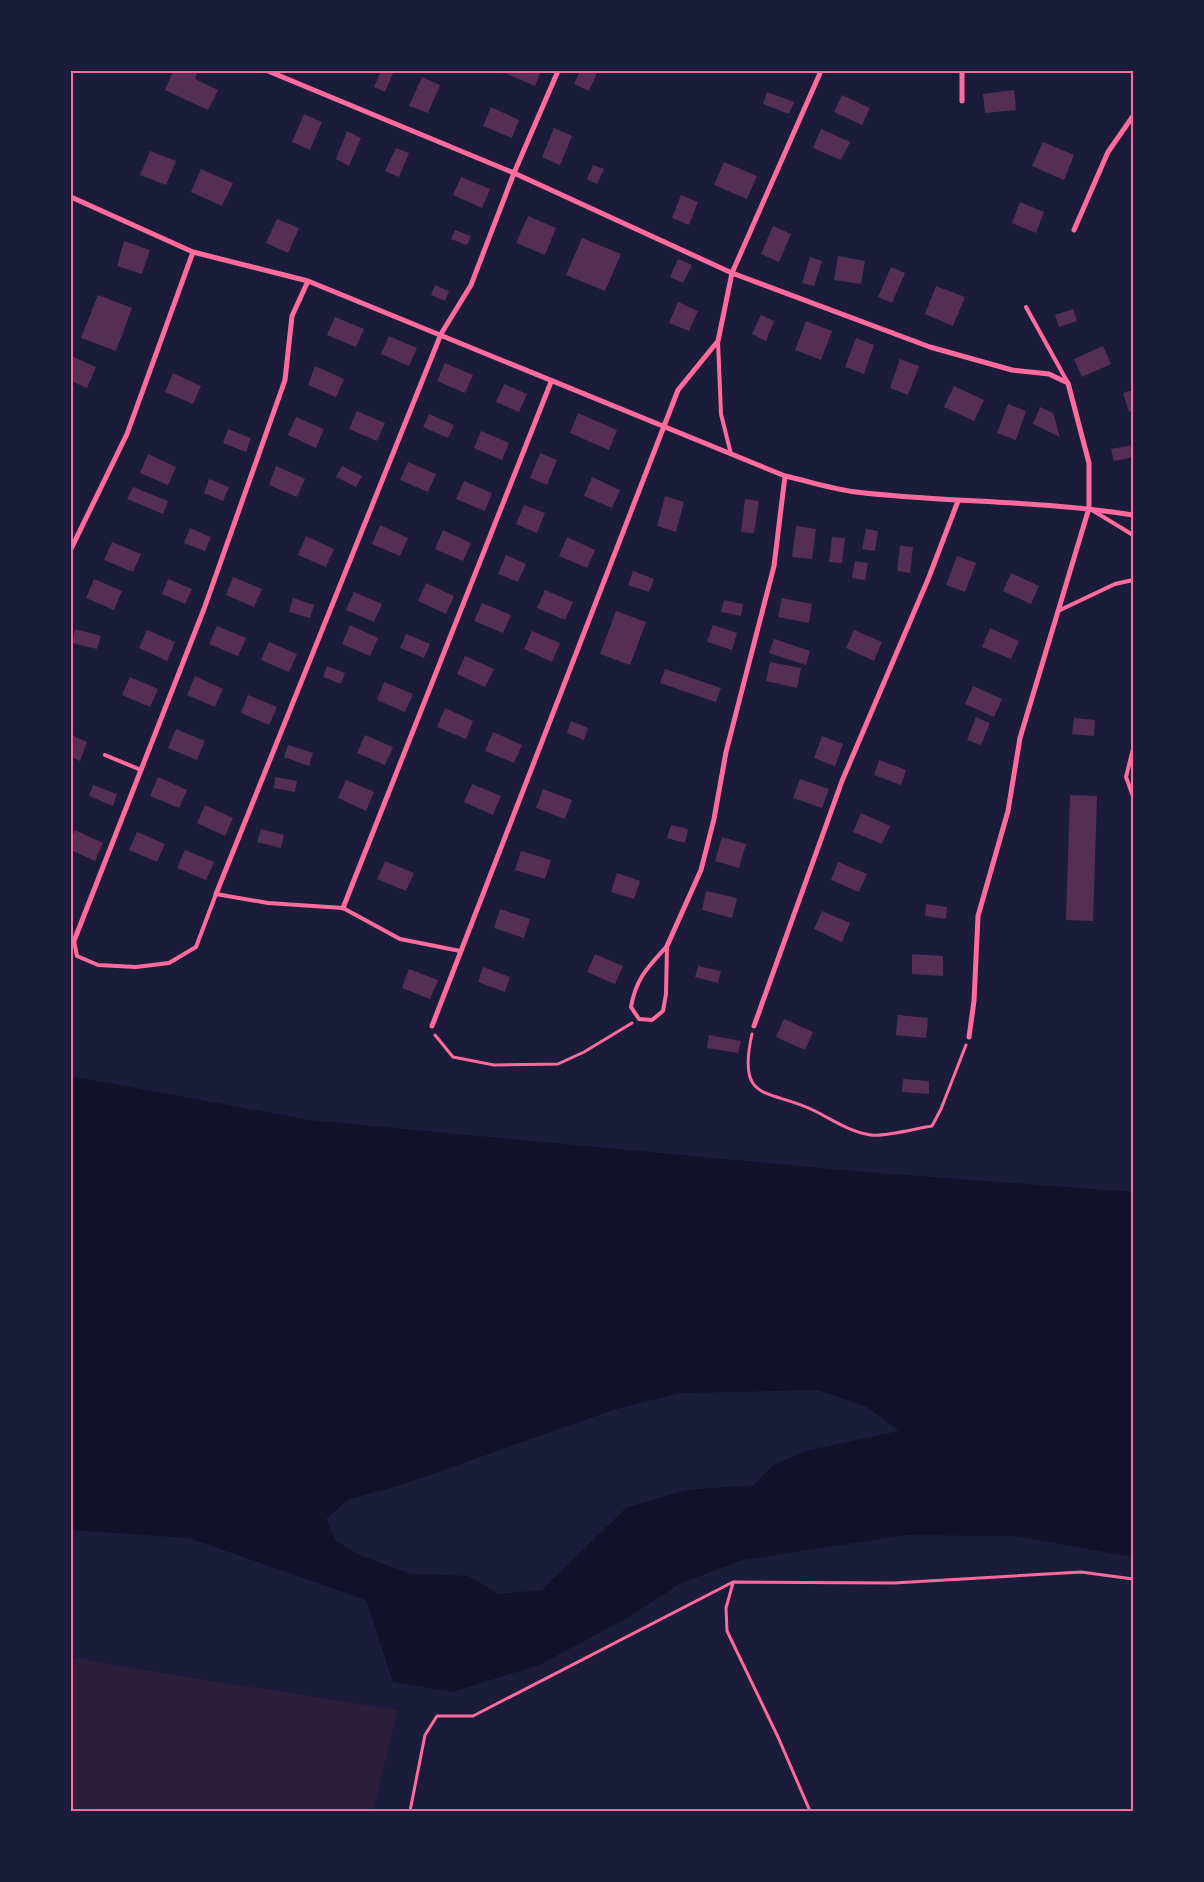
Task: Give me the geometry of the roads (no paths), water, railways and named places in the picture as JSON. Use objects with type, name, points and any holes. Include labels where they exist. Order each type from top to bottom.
[{"type":"street","points":[[268,71],[514,173],[732,273],[930,347],[1012,370],[1049,374],[1068,384],[1089,463],[1088,508],[1020,738],[1008,811],[978,916],[974,1001],[969,1037]]},
{"type":"street","points":[[216,894],[441,334],[471,285],[514,173],[558,71]]},
{"type":"street","points":[[432,1026],[678,390],[718,341],[732,273],[821,71]]},
{"type":"street","points":[[962,71],[962,101]]},
{"type":"street","points":[[1074,230],[1108,152],[1133,116]]},
{"type":"street","points":[[71,197],[193,252],[308,281],[441,334],[551,382],[785,476],[854,492],[958,501],[1088,508],[1133,515]]},
{"type":"street","points":[[71,549],[127,434],[193,252]]},
{"type":"street","points":[[73,940],[204,609],[285,380],[292,316],[308,281]]},
{"type":"street","points":[[343,908],[551,382]]},
{"type":"street","points":[[666,946],[701,870],[714,819],[726,752],[774,566],[785,476]]},
{"type":"street","points":[[754,1026],[842,781],[929,577],[958,501]]},
{"type":"lane","points":[[1026,308],[1068,384]]},
{"type":"lane","points":[[718,341],[722,414],[731,454]]},
{"type":"lane","points":[[1088,508],[1133,534]]},
{"type":"lane","points":[[1058,611],[1115,584],[1133,580]]},
{"type":"lane","points":[[1133,749],[1126,777],[1133,796]]},
{"type":"lane","points":[[105,755],[141,770]]},
{"type":"lane","points":[[73,940],[77,956],[98,965],[136,967],[169,963],[196,947],[216,894],[268,902],[343,908],[400,939],[460,951]]},
{"type":"lane","points":[[666,946],[666,994],[663,1011],[652,1020],[639,1019],[631,1007],[634,990],[645,970],[666,946]]}]
